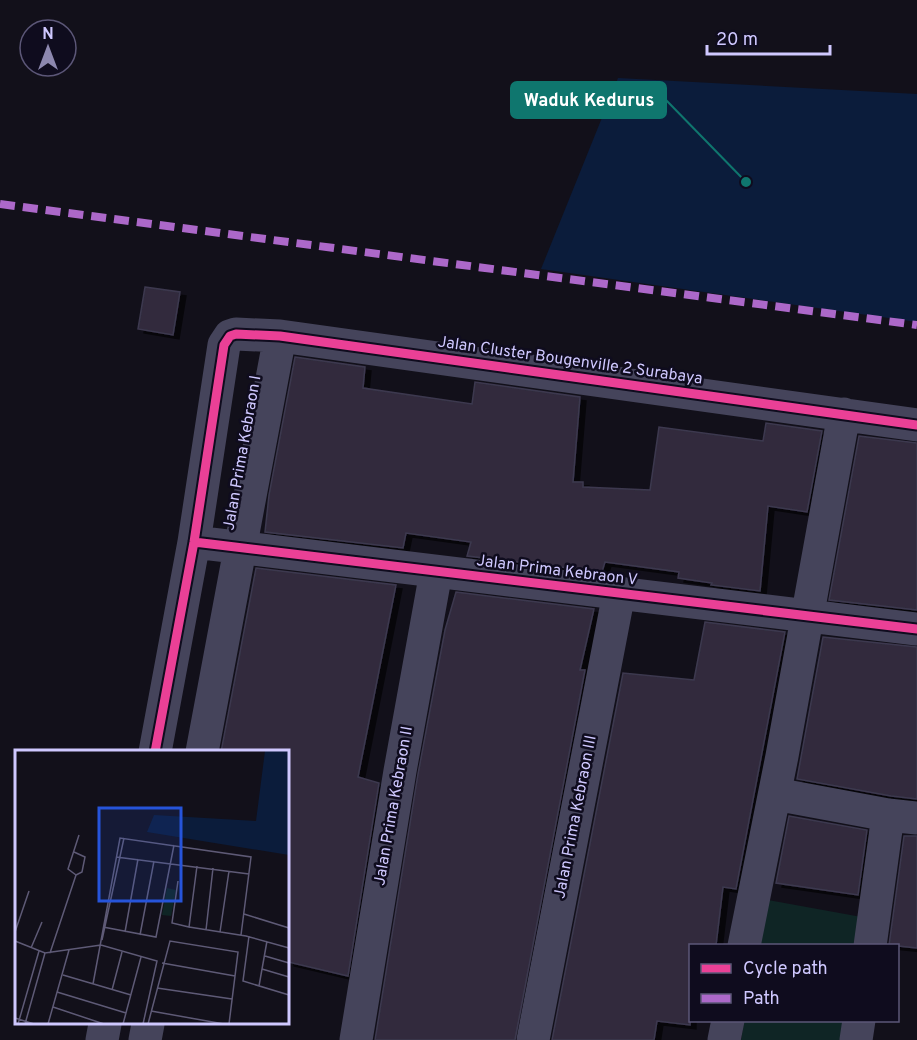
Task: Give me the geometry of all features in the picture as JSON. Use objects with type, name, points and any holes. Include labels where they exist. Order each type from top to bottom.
[{"type":"street","name":"Jalan Cluster Bougenville 2 Surabaya","points":[[224,345],[230,336],[236,334],[280,336],[917,425]]},
{"type":"street","name":"Jalan Prima Kebraon I","points":[[202,750],[280,336]]},
{"type":"street","name":"Jalan Prima Kebraon I","points":[[155,750],[194,542],[224,345]]},
{"type":"street","points":[[744,944],[775,794],[844,414]]},
{"type":"street","name":"Jalan Prima Kebraon V","points":[[194,542],[807,618],[917,629]]},
{"type":"street","name":"Jalan Prima Kebraon II","points":[[356,1040],[400,771],[436,572]]},
{"type":"street","name":"Jalan Prima Kebraon III","points":[[533,1040],[619,593]]},
{"type":"street","points":[[775,794],[903,816],[870,944]]},
{"type":"street","points":[[724,1040],[728,1022]]},
{"type":"street","points":[[856,1040],[859,1022]]},
{"type":"street","points":[[102,1040],[105,1025]]},
{"type":"street","points":[[145,1040],[148,1025]]},
{"type":"green space","points":[[768,900],[867,918],[861,944],[759,944]]},
{"type":"green space","points":[[744,1022],[847,1022],[843,1040],[741,1040]]},
{"type":"water","points":[[618,78],[917,94],[917,322],[541,269]]},
{"type":"building","points":[[145,287],[180,292],[173,335],[138,329]]},
{"type":"building","points":[[295,357],[365,367],[363,388],[472,404],[475,382],[580,397],[573,482],[583,482],[583,487],[650,490],[659,427],[763,441],[766,423],[822,431],[807,512],[768,506],[760,591],[678,578],[679,572],[605,562],[602,572],[467,556],[471,542],[406,533],[403,548],[265,532],[269,495]]},
{"type":"building","points":[[859,436],[917,443],[917,610],[829,600]]},
{"type":"building","points":[[256,568],[396,585],[358,777],[379,783],[348,976],[290,962],[290,750],[221,750]]},
{"type":"building","points":[[456,592],[594,609],[580,670],[585,670],[515,1040],[375,1040],[418,774],[445,630]]},
{"type":"building","points":[[705,622],[785,632],[736,889],[723,887],[716,944],[689,944],[690,1025],[657,1021],[654,1040],[552,1040],[623,673],[694,680]]},
{"type":"building","points":[[823,637],[917,647],[917,799],[797,779]]},
{"type":"building","points":[[789,816],[867,830],[858,895],[776,883]]},
{"type":"building","points":[[904,836],[917,836],[917,948],[889,944]]},
{"type":"marked path","points":[[0,204],[917,325]]},
{"type":"cycle path","points":[[155,750],[194,542],[224,345],[230,336],[236,334],[280,336],[917,425]]},
{"type":"cycle path","points":[[194,542],[917,629]]},
{"type":"place","name":"Waduk Kedurus","points":[[746,182]]}]
